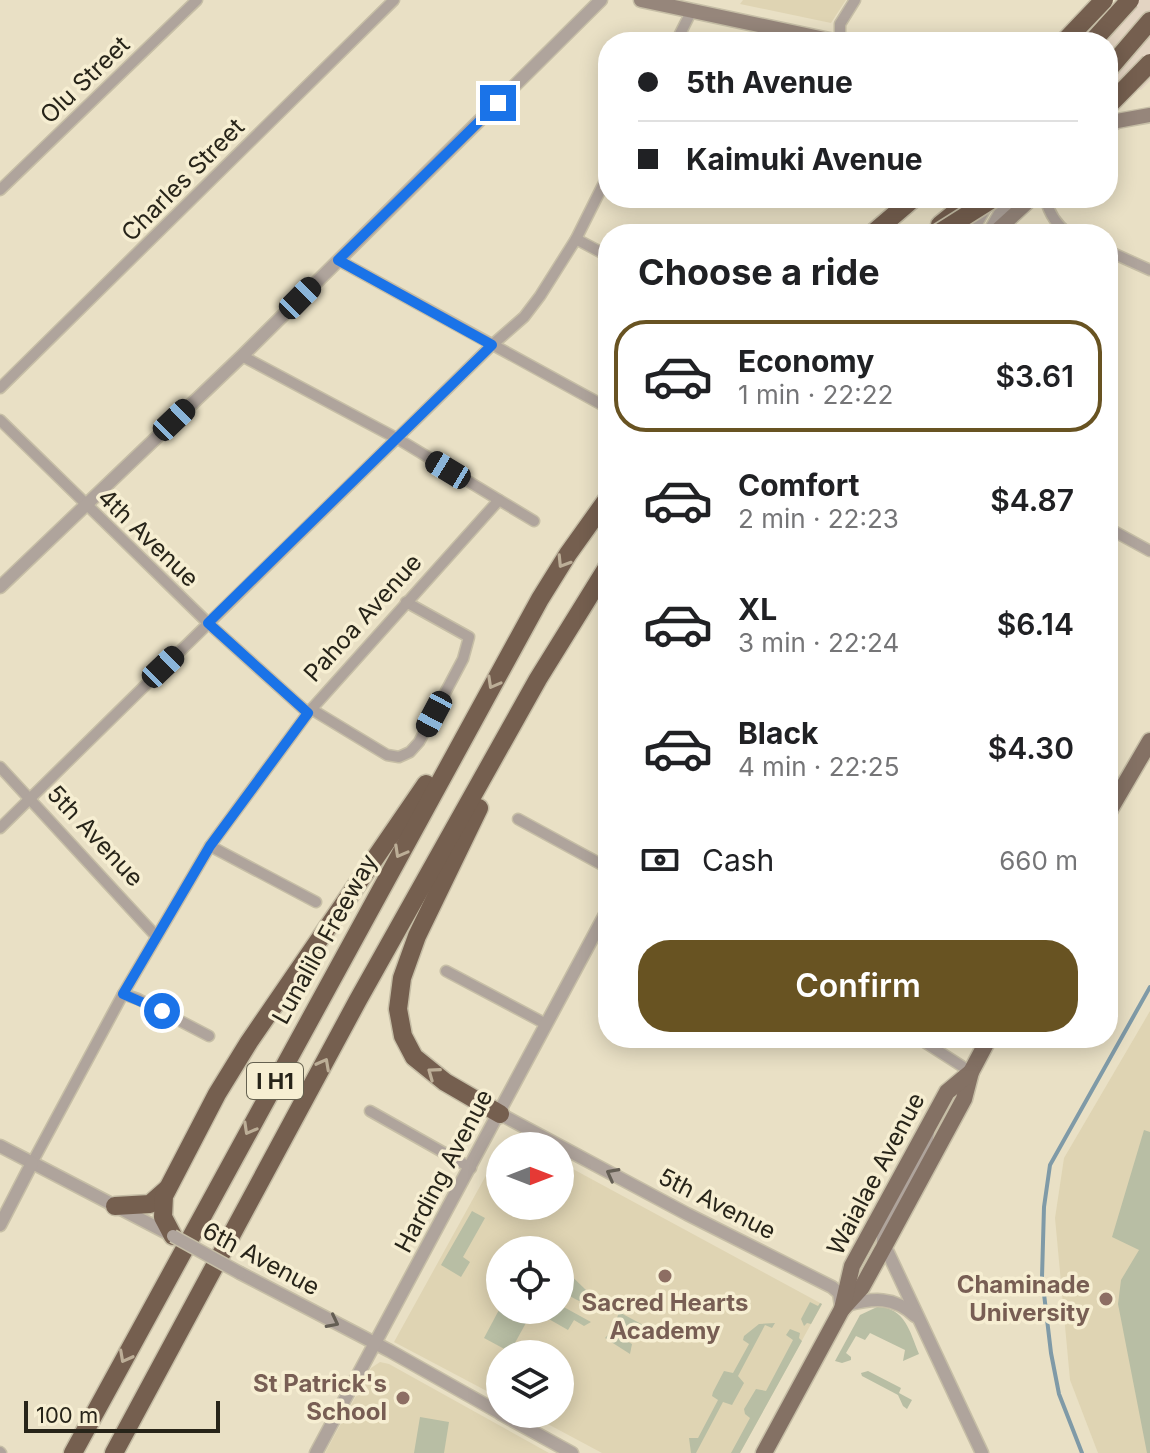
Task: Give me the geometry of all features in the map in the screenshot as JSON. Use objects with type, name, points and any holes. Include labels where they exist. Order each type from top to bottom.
[{"type":"highway","points":[[1073,32],[1102,0]]},
{"type":"highway","points":[[1103,32],[1130,0]]},
{"type":"highway","points":[[1118,58],[1150,21]]},
{"type":"highway","points":[[1118,95],[1150,63]]},
{"type":"highway","points":[[884,224],[902,208]]},
{"type":"highway","points":[[941,224],[961,208]]},
{"type":"highway","points":[[952,224],[977,208]]},
{"type":"highway","name":"Lunalilo Freeway","points":[[73,1453],[478,710],[540,599],[598,512]]},
{"type":"highway","name":"I H1","points":[[114,1453],[358,1000],[538,679],[598,582]]},
{"type":"highway","points":[[500,1114],[445,1082],[414,1057],[403,1036],[398,1000],[402,978],[417,936],[538,679]]},
{"type":"highway","points":[[173,1236],[162,1212],[167,1189],[217,1094],[387,837],[478,710]]},
{"type":"highway","points":[[115,1206],[150,1204],[167,1189]]},
{"type":"main road","points":[[641,0],[794,32]]},
{"type":"main road","points":[[1084,32],[1102,0]]},
{"type":"main road","points":[[1101,32],[1120,0]]},
{"type":"main road","points":[[1118,107],[1150,114]]},
{"type":"main road","points":[[1118,121],[1150,114]]},
{"type":"main road","points":[[978,220],[979,208]]},
{"type":"main road","points":[[1002,224],[1021,208]]},
{"type":"main road","points":[[1118,796],[1150,741]]},
{"type":"main road","name":"Waialae Avenue","points":[[764,1453],[844,1307],[862,1287],[884,1247],[964,1099],[971,1072],[984,1048]]},
{"type":"main road","name":"Waialae Avenue","points":[[844,1307],[852,1266],[950,1088],[971,1072]]},
{"type":"street","name":"Olu Street","points":[[0,190],[197,0]]},
{"type":"street","name":"Charles Street","points":[[0,388],[394,0]]},
{"type":"street","points":[[0,587],[242,356],[601,0]]},
{"type":"street","points":[[840,32],[840,24],[855,0]]},
{"type":"street","points":[[681,32],[692,10]]},
{"type":"street","points":[[0,828],[524,317],[576,239],[598,195]]},
{"type":"street","points":[[976,224],[986,208]]},
{"type":"street","points":[[576,239],[598,251]]},
{"type":"street","points":[[1118,256],[1150,270]]},
{"type":"street","points":[[338,260],[598,403]]},
{"type":"street","points":[[242,356],[398,439],[534,521]]},
{"type":"street","name":"4th Avenue","points":[[0,420],[208,623],[309,711],[387,755],[404,755],[419,742],[463,659],[469,637],[406,602]]},
{"type":"street","name":"Pahoa Avenue","points":[[0,1225],[123,994],[210,846],[309,711],[499,500]]},
{"type":"street","points":[[1118,533],[1150,551]]},
{"type":"street","name":"5th Avenue","points":[[0,767],[156,936]]},
{"type":"street","points":[[518,819],[598,863]]},
{"type":"street","points":[[210,846],[316,902]]},
{"type":"street","name":"Harding Avenue","points":[[316,1453],[598,928]]},
{"type":"street","points":[[446,971],[546,1024]]},
{"type":"street","points":[[123,994],[209,1036]]},
{"type":"street","points":[[934,1048],[971,1072]]},
{"type":"street","points":[[370,1111],[471,1168]]},
{"type":"street","name":"5th Avenue","points":[[500,1114],[832,1287],[839,1293],[844,1307]]},
{"type":"street","points":[[931,1121],[924,1156],[883,1231],[884,1247],[982,1453]]},
{"type":"street","name":"6th Avenue","points":[[0,1146],[486,1406]]},
{"type":"street","points":[[844,1307],[878,1299],[890,1301],[905,1307],[923,1324]]},
{"type":"street","name":"6th Avenue","points":[[526,1428],[572,1453]]},
{"type":"shaded area","points":[[743,0],[846,0],[831,23],[740,4]]},
{"type":"shaded area","points":[[1129,0],[1150,0],[1150,81],[1141,90],[1118,84],[1118,32],[1112,32]]},
{"type":"shaded area","name":"Chaminade University","points":[[1150,1011],[1150,1453],[1098,1453],[1070,1380],[1055,1218],[1064,1158]]},
{"type":"shaded area","name":"Sacred Hearts Academy","points":[[574,1170],[822,1304],[740,1453],[602,1453],[555,1428],[574,1428],[574,1340],[486,1340],[486,1391],[394,1342],[486,1175],[486,1220],[574,1220]]},
{"type":"shaded area","name":"St Patrick's School","points":[[380,1362],[389,1364],[486,1418],[486,1428],[504,1428],[549,1453],[325,1453],[371,1368]]},
{"type":"green space","points":[[1144,1130],[1150,1132],[1150,1453],[1147,1453],[1118,1304],[1121,1280],[1139,1250],[1112,1237]]},
{"type":"green space","points":[[472,1211],[485,1218],[463,1257],[470,1262],[461,1277],[441,1265]]},
{"type":"green space","points":[[574,1278],[586,1290],[584,1301],[574,1298]]},
{"type":"green space","points":[[810,1302],[818,1306],[822,1304],[811,1324],[804,1326],[801,1319]]},
{"type":"green space","points":[[877,1307],[894,1311],[900,1316],[919,1354],[903,1361],[905,1350],[870,1333],[865,1340],[856,1336],[846,1353],[851,1360],[842,1363],[835,1361],[860,1315]]},
{"type":"green space","points":[[619,1312],[645,1326],[642,1331],[638,1333],[616,1321]]},
{"type":"green space","points":[[574,1313],[591,1322],[584,1326],[574,1320]]},
{"type":"green space","points":[[775,1323],[772,1328],[765,1325],[738,1376],[744,1383],[732,1405],[723,1402],[696,1453],[691,1453],[689,1438],[698,1438],[718,1400],[712,1396],[724,1371],[733,1373],[749,1344],[743,1340],[744,1336],[759,1324]]},
{"type":"green space","points":[[491,1324],[525,1324],[517,1340],[484,1338]]},
{"type":"green space","points":[[558,1324],[572,1324],[568,1330]]},
{"type":"green space","points":[[790,1329],[800,1333],[802,1341],[740,1453],[731,1453],[750,1418],[744,1409],[756,1389],[766,1391],[793,1340],[786,1335]]},
{"type":"green space","points":[[611,1332],[632,1344],[630,1354],[605,1338]]},
{"type":"green space","points":[[868,1371],[901,1388],[899,1393],[912,1400],[907,1409],[898,1395],[862,1376],[861,1373]]},
{"type":"green space","points":[[420,1417],[449,1422],[444,1453],[414,1453]]},
{"type":"waterway","points":[[1118,1044],[1150,987]]},
{"type":"waterway","points":[[1082,1453],[1059,1394],[1051,1353],[1042,1277],[1044,1207],[1050,1165],[1116,1048]]},
{"type":"place","name":"Sacred Hearts Academy","points":[[665,1276]]},
{"type":"place","name":"Chaminade University","points":[[1106,1299]]},
{"type":"place","name":"St Patrick's School","points":[[403,1398]]},
{"type":"route","points":[[162,1011],[123,994],[210,846],[308,713],[208,623],[492,345],[338,260],[498,103]]}]
